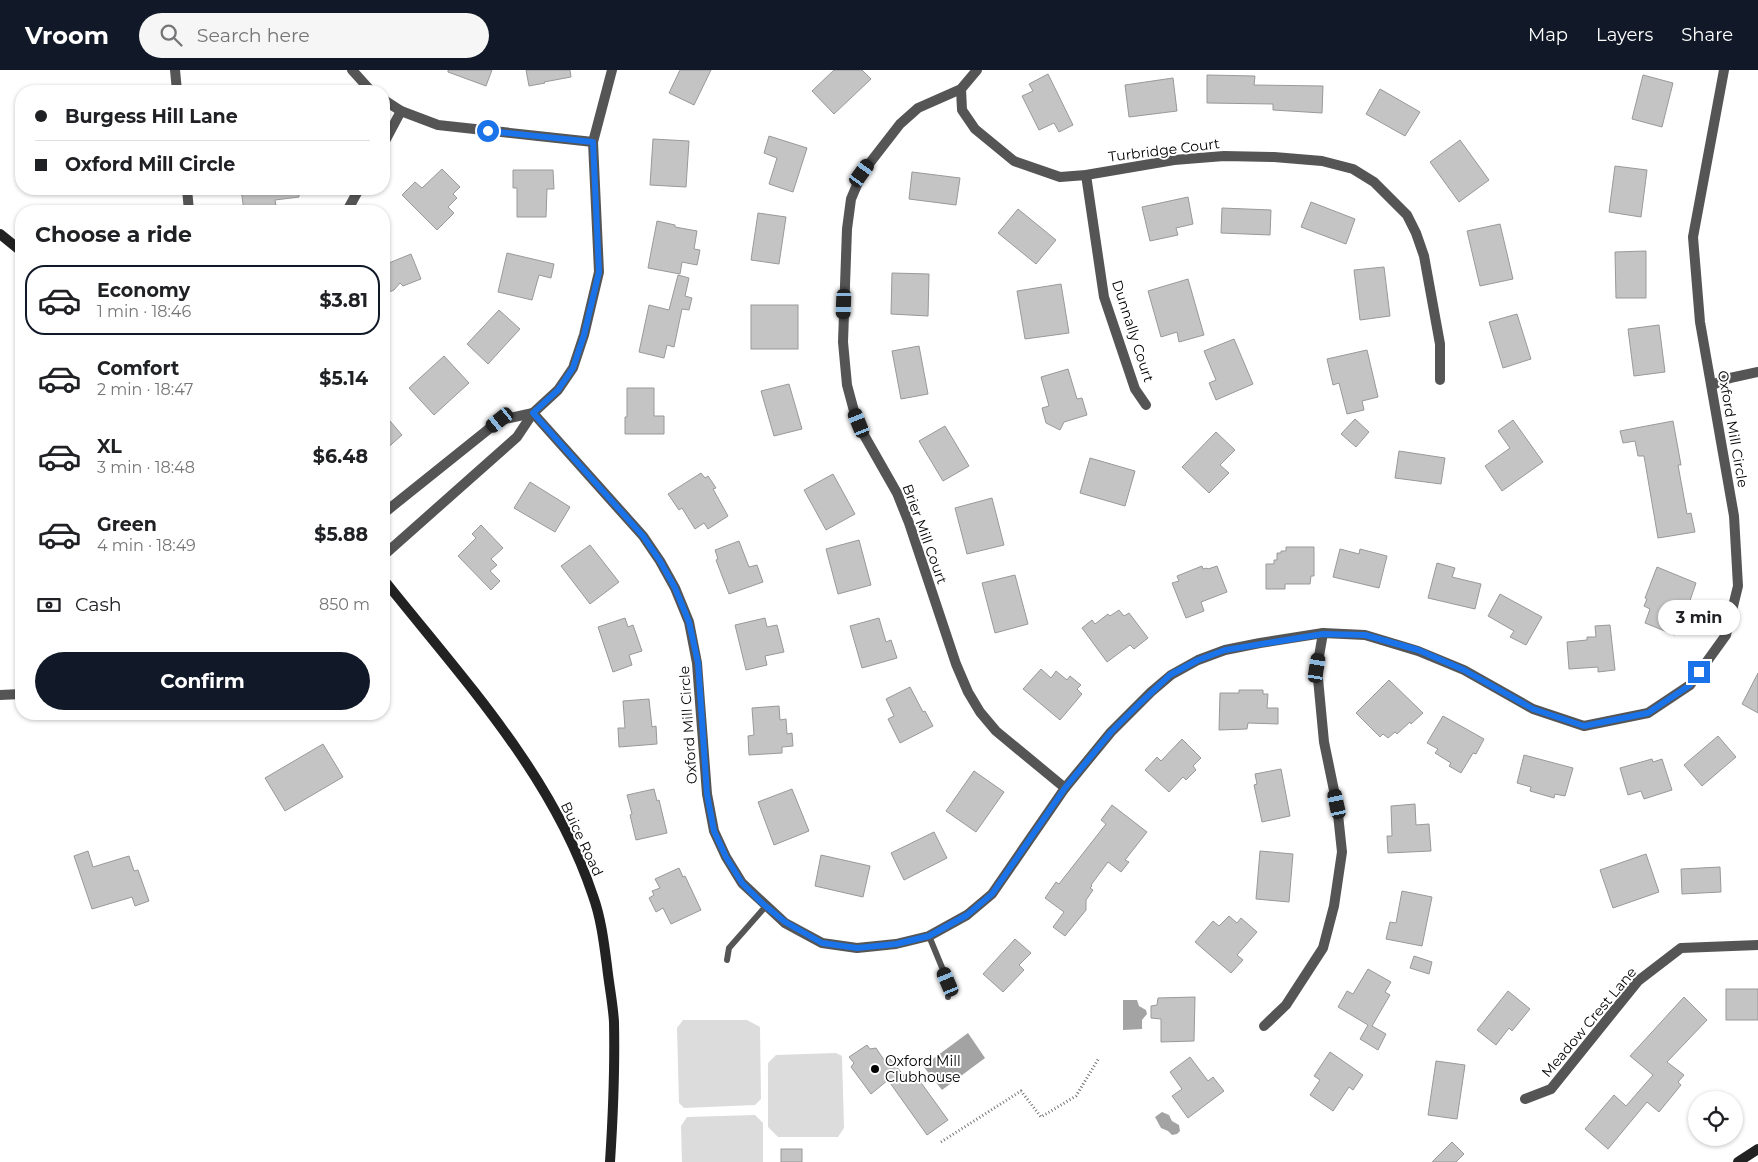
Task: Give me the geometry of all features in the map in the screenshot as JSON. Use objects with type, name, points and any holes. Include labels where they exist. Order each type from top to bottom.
[{"type":"street","points":[[174,70],[176,85]]},
{"type":"street","points":[[352,70],[366,85]]},
{"type":"street","points":[[390,549],[517,437],[533,413],[558,390],[573,368],[584,335],[599,272],[593,142],[612,70]]},
{"type":"street","name":"Brier Mill Court","points":[[977,70],[961,89],[918,108],[900,124],[862,173],[851,199],[846,228],[843,342],[847,385],[854,411],[864,435],[897,493],[909,523],[956,664],[968,692],[980,712],[996,731],[1065,788]]},
{"type":"street","name":"Oxford Mill Circle","points":[[533,413],[643,536],[675,588],[689,622],[698,663],[707,794],[714,831],[726,857],[742,883],[785,922],[822,943],[857,948],[896,944],[929,936],[967,915],[992,894],[1065,788],[1111,732],[1151,692],[1170,675],[1198,660],[1225,650],[1323,634],[1365,635],[1418,650],[1464,670],[1533,709],[1584,726],[1648,713],[1690,685],[1726,635],[1738,586],[1734,516],[1700,322],[1692,237],[1724,70]]},
{"type":"street","name":"Turbridge Court","points":[[961,89],[962,110],[975,129],[1014,161],[1060,178],[1174,160],[1224,156],[1274,157],[1322,161],[1353,169],[1360,173],[1374,182],[1407,215],[1416,233],[1424,256],[1440,344],[1440,380]]},
{"type":"street","points":[[390,104],[438,125],[593,142]]},
{"type":"street","points":[[390,131],[401,110]]},
{"type":"street","name":"Dunnally Court","points":[[1086,175],[1104,297],[1135,389],[1146,405]]},
{"type":"street","points":[[0,234],[15,246]]},
{"type":"street","points":[[1712,385],[1730,378],[1758,372]]},
{"type":"street","points":[[390,508],[500,420],[533,413]]},
{"type":"street","name":"Buice Road","points":[[390,588],[498,724],[533,773],[575,850],[594,897],[604,944],[614,1021],[613,1110],[610,1162]]},
{"type":"street","points":[[1264,1026],[1286,1005],[1323,948],[1334,906],[1342,852],[1337,804],[1324,742],[1317,668],[1323,634]]},
{"type":"street","points":[[0,695],[15,694]]},
{"type":"street","name":"Meadow Crest Lane","points":[[1525,1099],[1551,1089],[1638,981],[1681,948],[1758,945]]},
{"type":"street","points":[[1738,1162],[1758,1149]]},
{"type":"lane","points":[[727,960],[728,948],[766,906]]},
{"type":"lane","points":[[929,936],[948,982],[948,997]]},
{"type":"path","points":[[941,1142],[1021,1091],[1040,1117],[1076,1096],[1099,1058]]},
{"type":"shaded area","points":[[1123,1000],[1137,1000],[1139,1006],[1146,1010],[1147,1014],[1142,1020],[1142,1029],[1123,1030]]},
{"type":"shaded area","points":[[683,1020],[747,1020],[760,1027],[761,1099],[755,1105],[684,1108],[679,1103],[677,1028]]},
{"type":"shaded area","points":[[968,1033],[985,1058],[942,1090],[920,1062],[923,1059],[926,1064]]},
{"type":"shaded area","points":[[836,1053],[842,1056],[844,1128],[838,1137],[778,1137],[768,1127],[768,1063],[776,1055]]},
{"type":"shaded area","points":[[1162,1112],[1169,1115],[1172,1121],[1179,1125],[1180,1131],[1177,1134],[1172,1135],[1161,1128],[1155,1117]]},
{"type":"shaded area","points":[[755,1115],[763,1123],[763,1162],[682,1162],[681,1126],[687,1117]]},
{"type":"building","points":[[448,70],[492,70],[486,86],[448,72]]},
{"type":"building","points":[[526,70],[570,70],[571,77],[529,86]]},
{"type":"building","points":[[680,70],[711,70],[694,105],[669,93]]},
{"type":"building","points":[[834,70],[862,70],[871,79],[834,114],[812,91]]},
{"type":"building","points":[[1048,74],[1073,125],[1059,132],[1054,123],[1039,130],[1022,96],[1033,91],[1029,84]]},
{"type":"building","points":[[1207,75],[1255,76],[1254,85],[1323,86],[1322,113],[1273,110],[1273,104],[1207,103]]},
{"type":"building","points":[[1643,75],[1673,83],[1662,127],[1632,119]]},
{"type":"building","points":[[1173,78],[1177,111],[1129,117],[1125,85]]},
{"type":"building","points":[[1380,89],[1420,112],[1405,136],[1366,114]]},
{"type":"building","points":[[769,136],[807,148],[793,192],[769,184],[777,158],[764,153]]},
{"type":"building","points":[[653,139],[689,141],[686,187],[650,185]]},
{"type":"building","points":[[1460,140],[1489,180],[1459,202],[1430,162]]},
{"type":"building","points":[[1615,166],[1647,170],[1641,217],[1609,212]]},
{"type":"building","points":[[442,169],[460,187],[453,194],[457,198],[448,207],[454,213],[437,230],[402,195],[415,182],[422,188]]},
{"type":"building","points":[[513,170],[553,170],[554,189],[547,189],[546,217],[517,217],[517,188],[513,188]]},
{"type":"building","points":[[912,172],[960,178],[956,205],[909,199]]},
{"type":"building","points":[[242,195],[299,195],[299,197],[275,200],[276,205],[243,205]]},
{"type":"building","points":[[1188,197],[1193,224],[1176,228],[1178,235],[1150,241],[1142,207]]},
{"type":"building","points":[[1311,202],[1355,219],[1346,244],[1301,227]]},
{"type":"building","points":[[1222,208],[1271,210],[1270,235],[1221,233]]},
{"type":"building","points":[[1018,209],[1056,240],[1036,264],[998,233]]},
{"type":"building","points":[[758,213],[786,217],[779,264],[751,260]]},
{"type":"building","points":[[657,221],[697,231],[694,249],[700,250],[697,265],[682,262],[680,274],[648,268]]},
{"type":"building","points":[[1500,224],[1513,279],[1480,286],[1467,231]]},
{"type":"building","points":[[1646,251],[1646,298],[1616,298],[1615,252]]},
{"type":"building","points":[[507,253],[554,264],[551,278],[539,275],[532,300],[498,292]]},
{"type":"building","points":[[411,254],[421,279],[403,286],[400,283],[390,292],[390,263]]},
{"type":"building","points":[[1384,267],[1390,316],[1360,320],[1354,270]]},
{"type":"building","points":[[892,273],[929,274],[928,316],[891,314]]},
{"type":"building","points":[[678,275],[689,278],[685,296],[692,298],[689,310],[682,309],[674,347],[667,345],[664,358],[639,352],[649,305],[669,310]]},
{"type":"building","points":[[1188,279],[1204,335],[1179,342],[1177,332],[1161,337],[1148,291]]},
{"type":"building","points":[[1061,284],[1069,333],[1025,339],[1017,291]]},
{"type":"building","points":[[751,305],[798,305],[798,349],[751,349]]},
{"type":"building","points":[[499,310],[520,329],[488,364],[467,344]]},
{"type":"building","points":[[1517,314],[1531,359],[1503,368],[1489,322]]},
{"type":"building","points":[[1659,325],[1665,372],[1634,376],[1628,329]]},
{"type":"building","points":[[1234,339],[1253,384],[1216,400],[1209,383],[1216,380],[1204,351]]},
{"type":"building","points":[[919,346],[928,394],[901,399],[892,351]]},
{"type":"building","points":[[1367,350],[1378,397],[1362,401],[1364,410],[1347,414],[1339,383],[1333,385],[1327,359]]},
{"type":"building","points":[[444,356],[469,383],[434,415],[409,388]]},
{"type":"building","points":[[1068,369],[1077,399],[1082,398],[1087,415],[1064,422],[1060,430],[1046,423],[1042,408],[1049,406],[1041,377]]},
{"type":"building","points":[[789,384],[802,429],[774,436],[761,391]]},
{"type":"building","points":[[627,388],[654,388],[654,416],[664,416],[664,434],[625,434]]},
{"type":"building","points":[[1355,419],[1369,432],[1356,447],[1341,434]]},
{"type":"building","points":[[1513,420],[1543,462],[1502,491],[1485,466],[1510,448],[1498,431]]},
{"type":"building","points":[[390,421],[402,435],[390,446]]},
{"type":"building","points":[[1673,421],[1681,465],[1678,465],[1687,514],[1691,513],[1695,532],[1658,538],[1644,456],[1638,456],[1635,441],[1623,443],[1620,431]]},
{"type":"building","points":[[945,426],[969,466],[943,481],[919,441]]},
{"type":"building","points":[[1216,432],[1235,450],[1220,465],[1229,473],[1209,493],[1182,467]]},
{"type":"building","points":[[1399,451],[1445,458],[1441,484],[1395,478]]},
{"type":"building","points":[[1090,458],[1135,471],[1125,506],[1080,493]]},
{"type":"building","points":[[701,473],[705,478],[708,476],[716,488],[713,489],[728,516],[708,529],[704,523],[695,529],[682,508],[679,510],[668,494]]},
{"type":"building","points":[[833,474],[855,514],[826,530],[804,490]]},
{"type":"building","points":[[530,482],[570,507],[555,532],[514,508]]},
{"type":"building","points":[[992,498],[1004,545],[967,554],[955,508]]},
{"type":"building","points":[[481,525],[503,548],[491,559],[497,565],[490,571],[500,581],[491,590],[458,556],[476,538],[472,534]]},
{"type":"building","points":[[859,540],[871,585],[838,594],[826,549]]},
{"type":"building","points":[[739,541],[749,567],[757,565],[763,582],[729,594],[716,560],[718,559],[715,550]]},
{"type":"building","points":[[590,545],[619,582],[590,604],[561,566]]},
{"type":"building","points":[[1286,547],[1314,547],[1314,576],[1311,576],[1310,584],[1285,584],[1285,589],[1266,589],[1266,564],[1274,564],[1274,560],[1277,560],[1277,553],[1286,551]]},
{"type":"building","points":[[1340,549],[1359,554],[1360,549],[1387,556],[1379,588],[1333,577]]},
{"type":"building","points":[[1437,563],[1455,568],[1452,577],[1481,584],[1475,609],[1428,598]]},
{"type":"building","points":[[1202,566],[1203,569],[1208,569],[1217,566],[1227,592],[1201,602],[1204,611],[1186,618],[1172,583],[1179,581],[1177,576]]},
{"type":"building","points":[[1657,567],[1696,583],[1683,621],[1680,620],[1675,635],[1645,623],[1650,609],[1644,606],[1647,599],[1645,598]]},
{"type":"building","points":[[1015,575],[1028,624],[995,633],[982,583]]},
{"type":"building","points":[[1500,594],[1542,617],[1526,645],[1510,637],[1514,631],[1488,616]]},
{"type":"building","points":[[1119,610],[1124,616],[1129,613],[1148,638],[1134,649],[1130,645],[1107,662],[1082,628],[1092,620],[1095,624],[1108,614],[1110,616]]},
{"type":"building","points":[[625,618],[628,627],[633,625],[642,651],[629,655],[632,665],[613,672],[598,627]]},
{"type":"building","points":[[765,618],[767,627],[777,625],[784,652],[765,656],[767,665],[746,670],[735,625]]},
{"type":"building","points":[[879,618],[886,642],[891,640],[897,658],[862,668],[850,626]]},
{"type":"building","points":[[1610,625],[1615,670],[1598,672],[1598,667],[1569,669],[1567,642],[1587,640],[1587,637],[1596,637],[1595,626]]},
{"type":"building","points":[[1041,669],[1051,678],[1056,671],[1067,680],[1070,676],[1081,685],[1077,689],[1082,694],[1060,720],[1023,689]]},
{"type":"building","points":[[1758,673],[1758,713],[1742,704]]},
{"type":"building","points":[[1389,680],[1423,713],[1397,734],[1395,732],[1388,738],[1383,734],[1380,737],[1356,713]]},
{"type":"building","points":[[910,687],[923,712],[925,711],[933,726],[900,743],[888,719],[894,716],[886,699]]},
{"type":"building","points":[[1239,690],[1263,690],[1263,694],[1268,694],[1267,708],[1278,708],[1278,724],[1248,723],[1247,729],[1219,730],[1220,693],[1239,693]]},
{"type":"building","points":[[649,699],[652,727],[656,726],[657,744],[619,747],[618,728],[625,728],[623,701]]},
{"type":"building","points":[[779,706],[780,720],[786,719],[787,734],[792,733],[793,746],[782,747],[782,753],[749,755],[748,736],[754,735],[752,708]]},
{"type":"building","points":[[1443,716],[1484,739],[1476,754],[1473,753],[1461,773],[1449,766],[1451,763],[1435,753],[1438,749],[1427,743]]},
{"type":"building","points":[[1718,736],[1736,757],[1702,786],[1684,765]]},
{"type":"building","points":[[1182,739],[1201,758],[1193,766],[1196,770],[1186,780],[1183,777],[1169,792],[1145,770],[1157,757],[1161,761]]},
{"type":"building","points":[[323,744],[343,777],[285,811],[265,778]]},
{"type":"building","points":[[1524,755],[1573,768],[1565,796],[1555,794],[1554,798],[1530,791],[1531,787],[1517,783]]},
{"type":"building","points":[[1652,759],[1653,762],[1662,759],[1672,790],[1644,799],[1641,791],[1628,795],[1620,768]]},
{"type":"building","points":[[1281,769],[1290,816],[1262,822],[1254,785],[1257,784],[1255,774]]},
{"type":"building","points":[[974,771],[1004,792],[976,832],[946,811]]},
{"type":"building","points":[[654,789],[657,801],[659,800],[667,833],[636,840],[627,795]]},
{"type":"building","points":[[792,789],[809,831],[774,845],[758,802]]},
{"type":"building","points":[[1415,804],[1416,825],[1429,824],[1431,851],[1388,853],[1387,836],[1392,836],[1391,806]]},
{"type":"building","points":[[1112,805],[1147,832],[1125,860],[1129,862],[1121,872],[1108,862],[1091,885],[1090,888],[1093,890],[1086,900],[1086,910],[1065,936],[1053,927],[1064,912],[1045,898],[1056,882],[1059,884],[1106,824],[1101,820]]},
{"type":"building","points":[[934,832],[947,858],[904,880],[891,853]]},
{"type":"building","points":[[88,851],[93,867],[129,856],[134,871],[138,870],[149,901],[135,906],[132,897],[92,909],[74,856]]},
{"type":"building","points":[[1260,851],[1293,854],[1289,902],[1256,899]]},
{"type":"building","points":[[1646,854],[1659,892],[1613,908],[1600,870]]},
{"type":"building","points":[[821,855],[870,866],[863,897],[815,886]]},
{"type":"building","points":[[1720,867],[1721,892],[1682,894],[1681,869]]},
{"type":"building","points":[[679,868],[683,877],[685,876],[701,910],[671,924],[663,908],[656,912],[649,898],[654,895],[652,891],[660,888],[655,879]]},
{"type":"building","points":[[1402,891],[1432,897],[1422,946],[1386,939],[1390,922],[1396,923]]},
{"type":"building","points":[[1229,916],[1237,923],[1241,918],[1257,932],[1237,955],[1243,960],[1231,973],[1195,942],[1213,921],[1219,926]]},
{"type":"building","points":[[1015,939],[1031,953],[1019,965],[1024,970],[1003,992],[983,974]]},
{"type":"building","points":[[1414,956],[1432,962],[1429,974],[1410,968]]},
{"type":"building","points":[[1368,969],[1391,982],[1385,992],[1390,995],[1372,1026],[1386,1034],[1378,1050],[1360,1039],[1368,1025],[1338,1007],[1347,991],[1353,994]]},
{"type":"building","points":[[1726,989],[1758,989],[1758,1020],[1726,1020]]},
{"type":"building","points":[[1508,991],[1530,1009],[1512,1031],[1509,1028],[1496,1045],[1477,1030]]},
{"type":"building","points":[[1195,997],[1194,1041],[1161,1042],[1161,1019],[1151,1018],[1151,1006],[1157,1005],[1158,998]]},
{"type":"building","points":[[1684,997],[1707,1020],[1667,1062],[1684,1075],[1678,1082],[1681,1085],[1659,1112],[1647,1102],[1608,1149],[1585,1129],[1614,1095],[1626,1106],[1653,1075],[1630,1056]]},
{"type":"building","points":[[867,1045],[870,1049],[876,1048],[884,1060],[890,1059],[906,1078],[914,1073],[948,1120],[927,1135],[888,1080],[871,1094],[851,1067],[854,1063],[849,1057]]},
{"type":"building","points":[[1330,1052],[1363,1075],[1353,1090],[1349,1087],[1333,1111],[1310,1095],[1320,1080],[1314,1076]]},
{"type":"building","points":[[1190,1057],[1208,1081],[1213,1077],[1224,1091],[1188,1118],[1172,1096],[1182,1089],[1170,1072]]},
{"type":"building","points":[[1436,1061],[1465,1065],[1457,1119],[1428,1115]]},
{"type":"building","points":[[1452,1142],[1464,1154],[1456,1162],[1432,1162]]},
{"type":"building","points":[[781,1149],[802,1149],[802,1162],[781,1162]]},
{"type":"place","name":"Oxford Mill Clubhouse","points":[[875,1069]]},
{"type":"route","points":[[488,131],[593,142],[599,272],[584,335],[573,368],[558,390],[533,413],[643,536],[675,588],[689,622],[698,663],[707,794],[714,831],[726,857],[742,883],[762,903],[785,922],[822,943],[857,948],[896,944],[929,936],[967,915],[992,894],[1065,788],[1111,732],[1170,675],[1198,660],[1225,650],[1323,634],[1365,635],[1418,650],[1464,670],[1533,709],[1584,726],[1648,713],[1690,685],[1699,672]]}]
